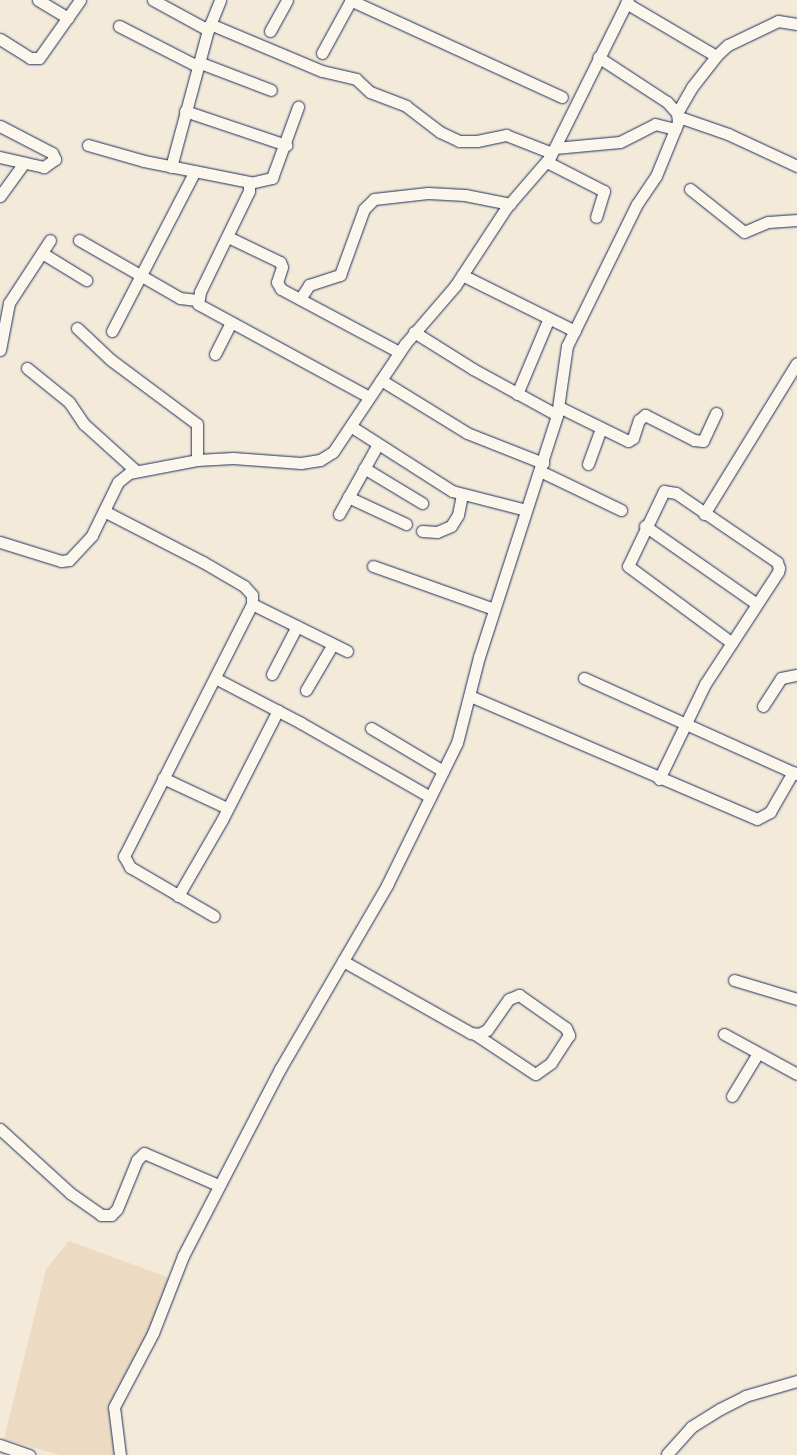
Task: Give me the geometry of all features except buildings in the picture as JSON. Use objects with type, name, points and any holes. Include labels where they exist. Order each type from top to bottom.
[{"type":"street","points":[[38,0],[68,18]]},
{"type":"street","points":[[0,38],[36,59],[80,0]]},
{"type":"street","points":[[153,0],[209,27],[322,71],[356,79],[370,92],[406,106],[440,132],[458,141],[477,141],[506,135],[551,154],[604,191],[596,217]]},
{"type":"street","points":[[171,166],[198,64],[209,27],[220,0]]},
{"type":"street","points":[[270,31],[287,0]]},
{"type":"street","points":[[322,53],[351,0],[562,97]]},
{"type":"street","points":[[0,542],[61,561],[69,560],[92,535],[118,482],[136,471],[197,460],[233,458],[292,464],[320,460],[333,452],[357,430],[369,398],[399,352],[462,274],[510,204],[551,154],[627,1],[716,56]]},
{"type":"street","points":[[120,1455],[114,1407],[153,1333],[183,1256],[218,1185],[280,1069],[387,885],[457,742],[494,609],[542,467],[558,411],[564,357],[575,331],[637,204],[656,176],[675,129],[678,115],[692,87],[716,56],[758,29],[778,21],[797,24]]},
{"type":"street","points":[[119,26],[198,64],[271,90]]},
{"type":"street","points":[[598,57],[628,74],[678,115],[728,134],[797,166]]},
{"type":"street","points":[[88,145],[250,183],[270,180],[286,145],[298,107]]},
{"type":"street","points":[[185,110],[286,145]]},
{"type":"street","points":[[551,154],[620,142],[655,124],[675,129]]},
{"type":"street","points":[[0,126],[55,157],[47,167],[0,157]]},
{"type":"street","points":[[0,196],[24,163]]},
{"type":"street","points":[[112,331],[143,276],[195,171]]},
{"type":"street","points":[[250,183],[249,191],[197,300],[200,308],[369,398]]},
{"type":"street","points":[[690,189],[744,232],[768,222],[797,220]]},
{"type":"street","points":[[300,300],[308,285],[340,276],[364,209],[374,199],[428,193],[465,195],[510,204]]},
{"type":"street","points":[[228,237],[280,262],[278,287],[399,352]]},
{"type":"street","points":[[0,350],[9,304],[50,240]]},
{"type":"street","points":[[79,240],[180,298],[197,300]]},
{"type":"street","points":[[42,253],[86,280]]},
{"type":"street","points":[[462,274],[575,331]]},
{"type":"street","points":[[517,394],[549,318]]},
{"type":"street","points":[[215,354],[231,323]]},
{"type":"street","points":[[77,328],[111,360],[196,424],[197,460]]},
{"type":"street","points":[[414,332],[517,394],[630,441],[640,417],[645,415],[701,442],[705,440],[716,413]]},
{"type":"street","points":[[704,514],[797,363]]},
{"type":"street","points":[[27,368],[69,402],[84,424],[136,471]]},
{"type":"street","points":[[381,380],[467,432],[542,467],[621,510]]},
{"type":"street","points":[[588,464],[600,428]]},
{"type":"street","points":[[357,430],[441,485],[462,494],[526,510]]},
{"type":"street","points":[[339,514],[378,444]]},
{"type":"street","points":[[364,468],[422,503]]},
{"type":"street","points":[[659,779],[685,725],[732,642],[778,572],[779,565],[667,489],[661,494],[628,562],[630,570],[732,642]]},
{"type":"street","points":[[422,531],[437,532],[451,526],[458,515],[462,494]]},
{"type":"street","points":[[348,497],[406,524]]},
{"type":"street","points":[[104,510],[244,586],[252,595],[252,604],[124,856],[130,867],[214,916]]},
{"type":"street","points":[[645,526],[757,604]]},
{"type":"street","points":[[373,566],[494,609]]},
{"type":"street","points":[[252,604],[347,651]]},
{"type":"street","points":[[272,674],[296,626]]},
{"type":"street","points":[[306,690],[333,644]]},
{"type":"street","points":[[763,706],[781,678],[797,675]]},
{"type":"street","points":[[215,678],[278,710],[430,797]]},
{"type":"street","points":[[470,696],[659,779],[758,819],[770,812],[795,773],[584,678]]},
{"type":"street","points":[[178,896],[278,710]]},
{"type":"street","points":[[371,728],[442,771]]},
{"type":"street","points":[[164,778],[227,808]]},
{"type":"street","points":[[343,962],[475,1034],[535,1074],[551,1063],[569,1035],[566,1028],[519,995],[509,999],[487,1030],[475,1034]]},
{"type":"street","points":[[734,980],[797,999]]},
{"type":"street","points":[[724,1034],[797,1074]]},
{"type":"street","points":[[732,1096],[758,1053]]},
{"type":"street","points":[[2,1135],[77,1198],[106,1216],[117,1209],[137,1160],[144,1153],[218,1185]]},
{"type":"street","points":[[666,1454],[691,1427],[720,1409],[745,1396],[797,1382]]},
{"type":"street","points":[[0,1445],[29,1455]]},
{"type":"shaded area","points":[[69,1241],[172,1279],[123,1387],[118,1414],[119,1455],[60,1455],[4,1439],[46,1269]]}]
